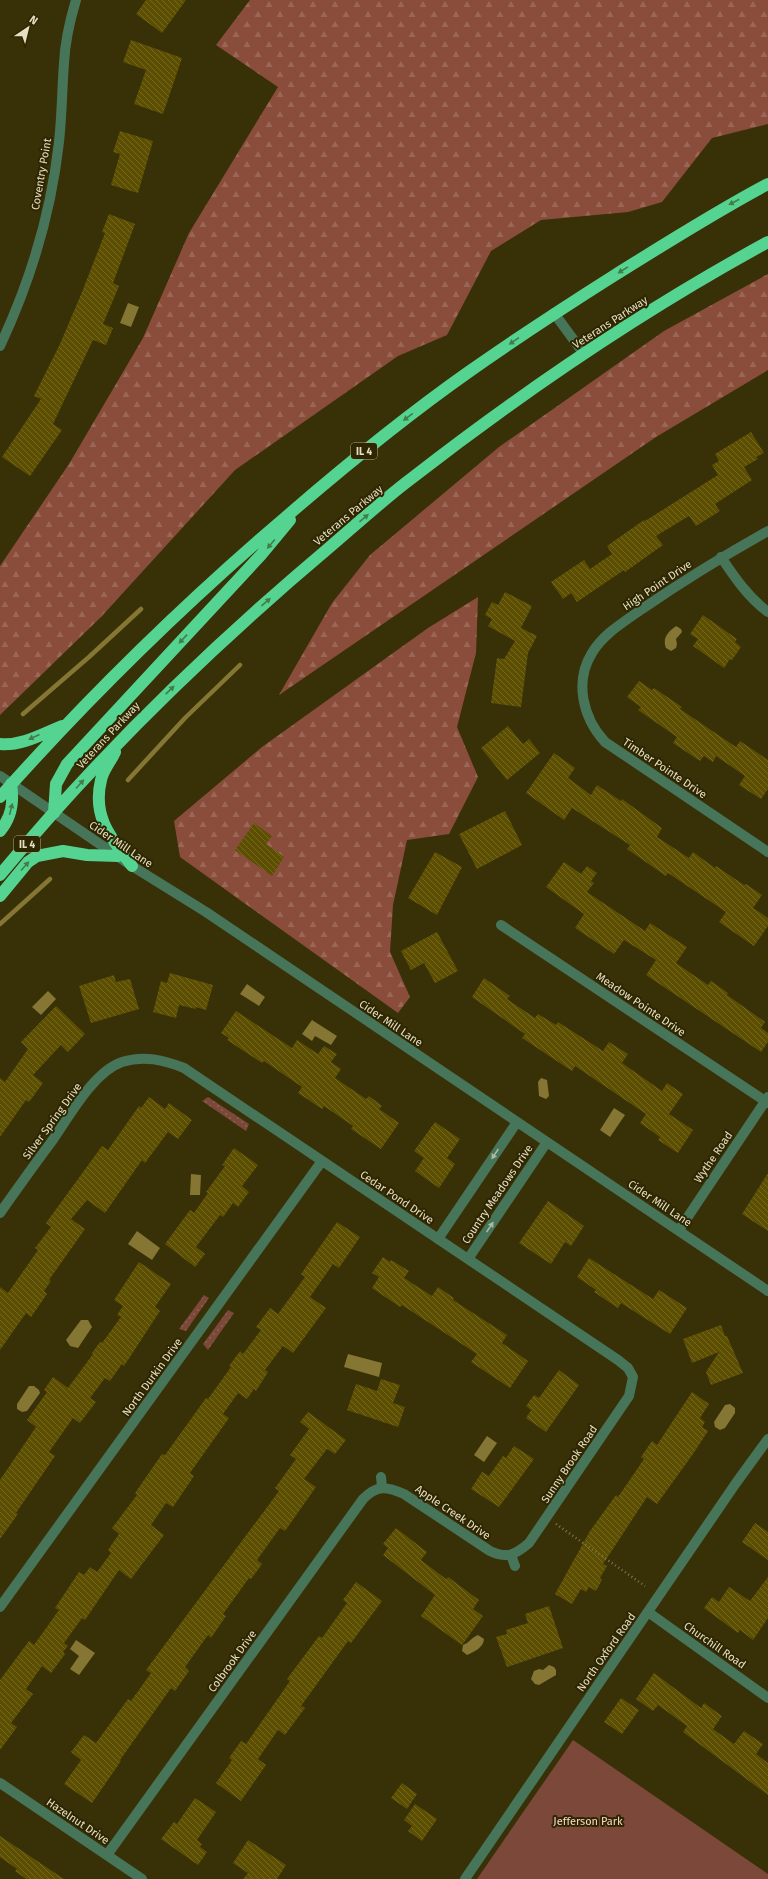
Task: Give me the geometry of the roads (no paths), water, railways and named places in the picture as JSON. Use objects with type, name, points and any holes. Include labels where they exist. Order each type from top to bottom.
[{"type":"highway","name":"IL 4","points":[[0,797],[67,724],[152,637],[203,589],[314,492],[388,432],[450,386],[554,313],[718,210],[768,184]]},
{"type":"highway","name":"Veterans Parkway","points":[[0,875],[124,735],[235,628],[410,479],[495,415],[584,354],[705,276],[768,242]]},
{"type":"highway","points":[[54,813],[56,784],[67,764],[261,555],[314,492]]},
{"type":"highway","points":[[0,744],[27,741],[67,724]]},
{"type":"highway","points":[[124,735],[101,778],[99,805],[104,827],[108,835],[132,866]]},
{"type":"highway","points":[[0,831],[12,808],[11,784]]},
{"type":"highway","points":[[0,896],[28,862],[37,856],[63,850],[87,855],[118,856]]},
{"type":"street","name":"Coventry Point","points":[[0,346],[27,285],[42,234],[59,143],[63,106],[64,61],[76,0]]},
{"type":"street","points":[[554,313],[584,354]]},
{"type":"street","name":"High Point Drive","points":[[583,680],[586,666],[599,643],[617,627],[674,587],[768,531]]},
{"type":"street","points":[[721,558],[756,603],[768,612]]},
{"type":"street","name":"Timber Pointe Drive","points":[[583,680],[583,700],[588,716],[595,731],[605,742],[766,847]]},
{"type":"street","name":"Cider Mill Lane","points":[[0,776],[132,866],[206,912],[768,1291]]},
{"type":"street","name":"Meadow Pointe Drive","points":[[501,925],[767,1101]]},
{"type":"street","name":"Cedar Pond Drive","points":[[137,1059],[153,1058],[168,1061],[184,1068],[618,1360],[637,1376]]},
{"type":"street","name":"Silver Spring Drive","points":[[0,1213],[91,1086],[100,1077],[121,1062],[137,1059]]},
{"type":"street","name":"Wythe Road","points":[[679,1230],[767,1101]]},
{"type":"street","points":[[438,1239],[517,1122]]},
{"type":"street","name":"Country Meadows Drive","points":[[468,1259],[547,1142]]},
{"type":"street","name":"North Durkin Drive","points":[[0,1607],[322,1161]]},
{"type":"street","name":"Sunny Brook Road","points":[[511,1555],[530,1543],[629,1396],[637,1376]]},
{"type":"street","name":"North Oxford Road","points":[[465,1879],[736,1483],[768,1439]]},
{"type":"street","name":"Apple Creek Drive","points":[[381,1482],[404,1494],[490,1551],[500,1556],[511,1555]]},
{"type":"street","name":"Colbrook Drive","points":[[106,1855],[363,1499],[381,1482]]},
{"type":"street","points":[[511,1555],[515,1566]]},
{"type":"street","name":"Churchill Road","points":[[648,1612],[768,1698]]},
{"type":"street","name":"Hazelnut Drive","points":[[0,1783],[142,1879]]},
{"type":"waterway","points":[[23,714],[89,657],[141,609]]},
{"type":"waterway","points":[[128,780],[185,718],[240,665]]},
{"type":"waterway","points":[[0,924],[50,879]]},
{"type":"park label","name":"Jefferson Park","points":[[588,1821]]}]
